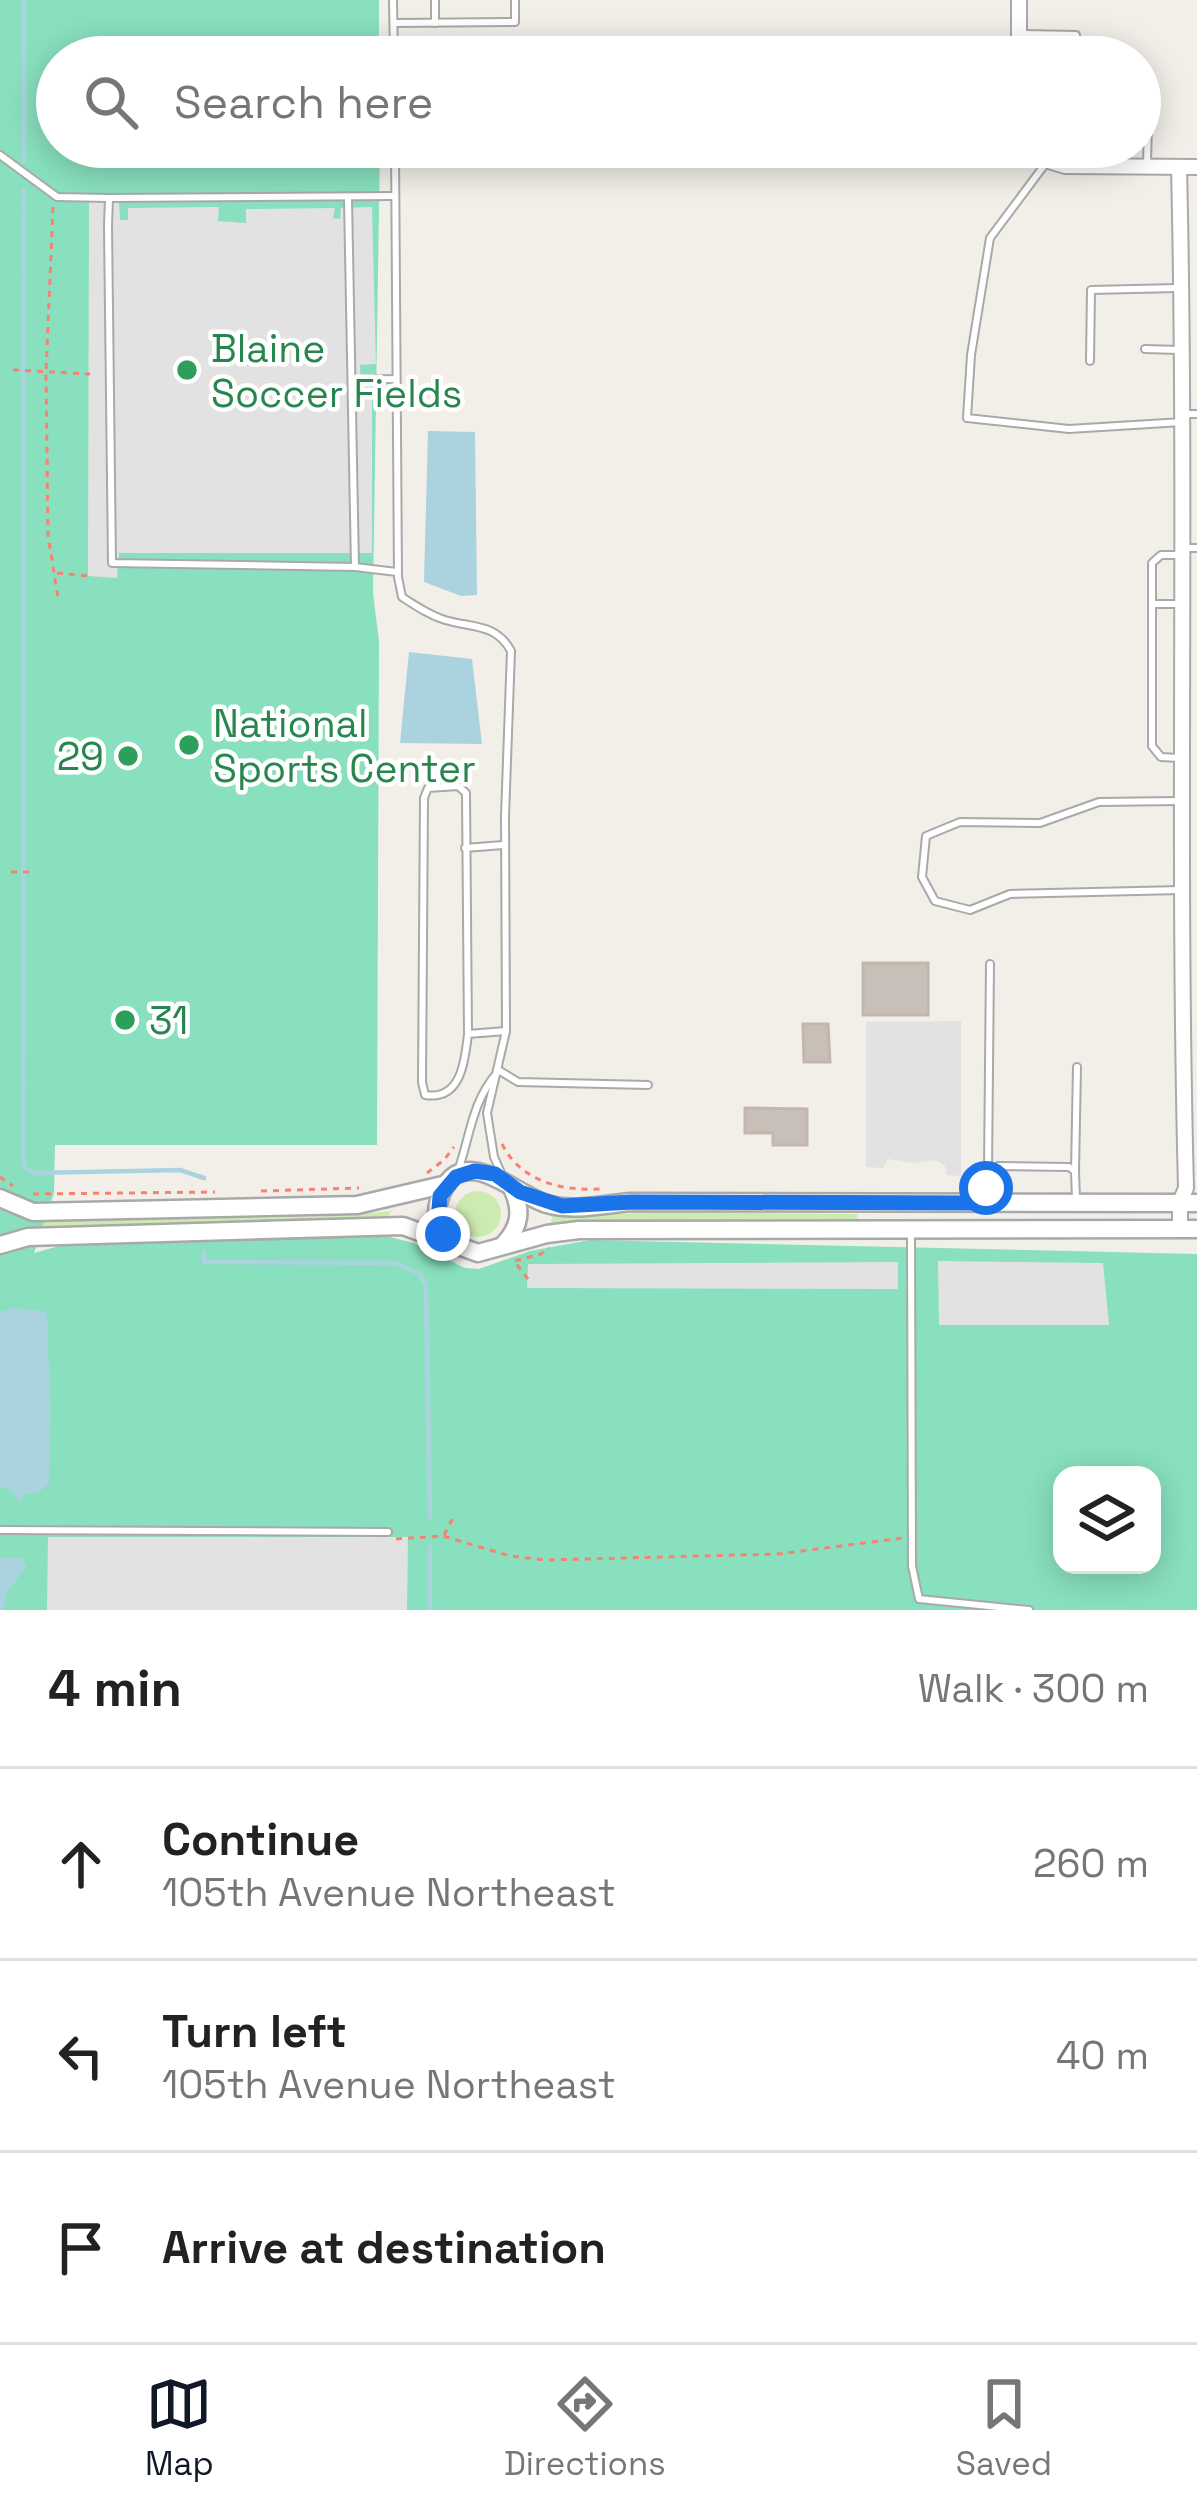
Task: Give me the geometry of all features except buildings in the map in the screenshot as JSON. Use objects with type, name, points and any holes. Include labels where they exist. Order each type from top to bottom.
[{"type":"street","points":[[1019,0],[1020,34]]},
{"type":"street","points":[[1161,166],[1197,167]]},
{"type":"street","points":[[0,1245],[28,1237],[403,1226],[478,1253],[579,1230],[1188,1229],[1189,1048],[1181,890],[1189,850],[1182,800],[1190,778],[1182,758],[1190,728],[1190,658],[1183,604],[1189,417],[1179,167]]},
{"type":"street","points":[[0,1198],[33,1212],[357,1204],[390,1200],[485,1172],[548,1204],[562,1206],[1189,1202]]},
{"type":"street","points":[[452,1180],[437,1209],[438,1222],[452,1244]]},
{"type":"street","points":[[504,1244],[513,1235],[520,1211],[508,1184]]},
{"type":"lane","points":[[394,0],[394,36]]},
{"type":"lane","points":[[435,0],[435,23]]},
{"type":"lane","points":[[394,23],[515,22],[515,0]]},
{"type":"lane","points":[[1020,34],[1076,36]]},
{"type":"lane","points":[[0,155],[57,197],[395,196]]},
{"type":"lane","points":[[395,168],[402,597],[447,621],[484,627],[503,636],[512,651],[505,845],[506,1031],[487,1113],[494,1157],[508,1184]]},
{"type":"lane","points":[[1042,168],[990,238],[971,355],[967,418],[1069,429],[1189,417]]},
{"type":"lane","points":[[109,198],[112,563],[355,567],[398,572]]},
{"type":"lane","points":[[348,198],[355,567]]},
{"type":"lane","points":[[1090,361],[1091,290],[1187,298]]},
{"type":"lane","points":[[1145,350],[1183,350]]},
{"type":"lane","points":[[352,380],[395,380]]},
{"type":"lane","points":[[1182,758],[1161,757],[1152,746],[1152,563],[1161,555],[1188,550]]},
{"type":"lane","points":[[1152,604],[1183,604]]},
{"type":"lane","points":[[458,785],[466,793],[468,1034],[464,1067],[451,1090],[439,1097],[425,1095],[424,798],[428,788],[458,785]]},
{"type":"lane","points":[[1181,890],[1010,894],[970,910],[935,901],[922,877],[926,836],[960,822],[1040,823],[1100,802],[1182,800]]},
{"type":"lane","points":[[465,848],[505,845]]},
{"type":"lane","points":[[982,1203],[988,1171],[990,964]]},
{"type":"lane","points":[[468,1034],[506,1031]]},
{"type":"lane","points":[[1076,1202],[1077,1067]]},
{"type":"lane","points":[[500,1071],[518,1082],[648,1085]]},
{"type":"lane","points":[[452,1180],[486,1085],[500,1071]]},
{"type":"lane","points":[[988,1171],[998,1166],[1075,1172]]},
{"type":"lane","points":[[911,1228],[912,1566],[919,1610]]},
{"type":"lane","points":[[0,1530],[388,1536]]},
{"type":"lane","points":[[920,1599],[1029,1610]]},
{"type":"path","points":[[52,206],[46,372],[48,535],[58,598]]},
{"type":"path","points":[[13,370],[90,374]]},
{"type":"path","points":[[56,573],[88,576]]},
{"type":"path","points":[[11,872],[33,872]]},
{"type":"path","points":[[412,1178],[444,1160],[458,1141]]},
{"type":"path","points":[[502,1142],[522,1169],[556,1188],[610,1189]]},
{"type":"path","points":[[0,1177],[25,1193],[44,1196],[222,1192]]},
{"type":"path","points":[[243,1191],[367,1188]]},
{"type":"path","points":[[514,1261],[528,1280]]},
{"type":"path","points":[[443,1536],[453,1518]]},
{"type":"path","points":[[388,1536],[443,1536],[510,1556],[546,1559],[778,1554],[912,1537]]},
{"type":"green space","name":"National Sports Center","points":[[0,0],[379,0],[379,36],[36,36],[36,168],[380,168],[373,593],[379,641],[377,1145],[55,1145],[54,1193],[34,1253],[99,1235],[326,1231],[390,1237],[414,1243],[465,1268],[479,1269],[530,1251],[590,1240],[1197,1254],[1197,1610],[0,1610]]},
{"type":"green space","points":[[478,1191],[494,1198],[501,1214],[494,1230],[478,1237],[462,1230],[455,1214],[462,1198]]},
{"type":"green space","points":[[392,1211],[387,1217],[294,1224],[38,1226],[38,1221],[82,1219],[304,1217]]},
{"type":"green space","points":[[857,1214],[858,1219],[551,1223],[552,1216]]},
{"type":"shaded area","points":[[119,201],[120,220],[128,220],[128,208],[219,207],[218,221],[246,223],[246,209],[335,208],[333,218],[340,219],[341,208],[372,207],[376,364],[360,365],[361,391],[372,392],[372,553],[119,553],[117,578],[88,576],[89,202]]},
{"type":"shaded area","points":[[961,1021],[961,1176],[947,1175],[945,1166],[936,1160],[888,1159],[883,1168],[866,1167],[866,1022]]},
{"type":"shaded area","points":[[938,1261],[1103,1263],[1109,1325],[939,1325]]},
{"type":"shaded area","points":[[898,1262],[898,1289],[527,1288],[528,1264]]},
{"type":"shaded area","points":[[48,1537],[408,1537],[407,1610],[47,1610]]},
{"type":"water","points":[[428,431],[475,432],[477,595],[461,596],[424,582]]},
{"type":"water","points":[[409,652],[472,659],[482,744],[400,743]]},
{"type":"water","points":[[13,1308],[44,1311],[49,1325],[49,1484],[26,1494],[19,1503],[12,1491],[0,1486],[0,1312]]},
{"type":"water","points":[[0,1558],[21,1558],[27,1566],[8,1591],[3,1610],[0,1610]]},
{"type":"waterway","points":[[24,0],[24,161]]},
{"type":"waterway","points":[[24,190],[23,1158],[25,1168],[35,1173],[180,1170],[204,1178]]},
{"type":"waterway","points":[[204,1251],[204,1262],[396,1263],[420,1274],[426,1286],[430,1517]]},
{"type":"waterway","points":[[430,1547],[430,1610]]},
{"type":"place","name":"Blaine Soccer Fields","points":[[187,370]]},
{"type":"place","name":"National Sports Center","points":[[189,745]]},
{"type":"place","name":"29","points":[[128,756]]},
{"type":"place","name":"31","points":[[125,1020]]},
{"type":"route","points":[[443,1234],[438,1222],[440,1196],[456,1177],[475,1171],[495,1174],[520,1192],[562,1206],[982,1203],[986,1188]]}]
